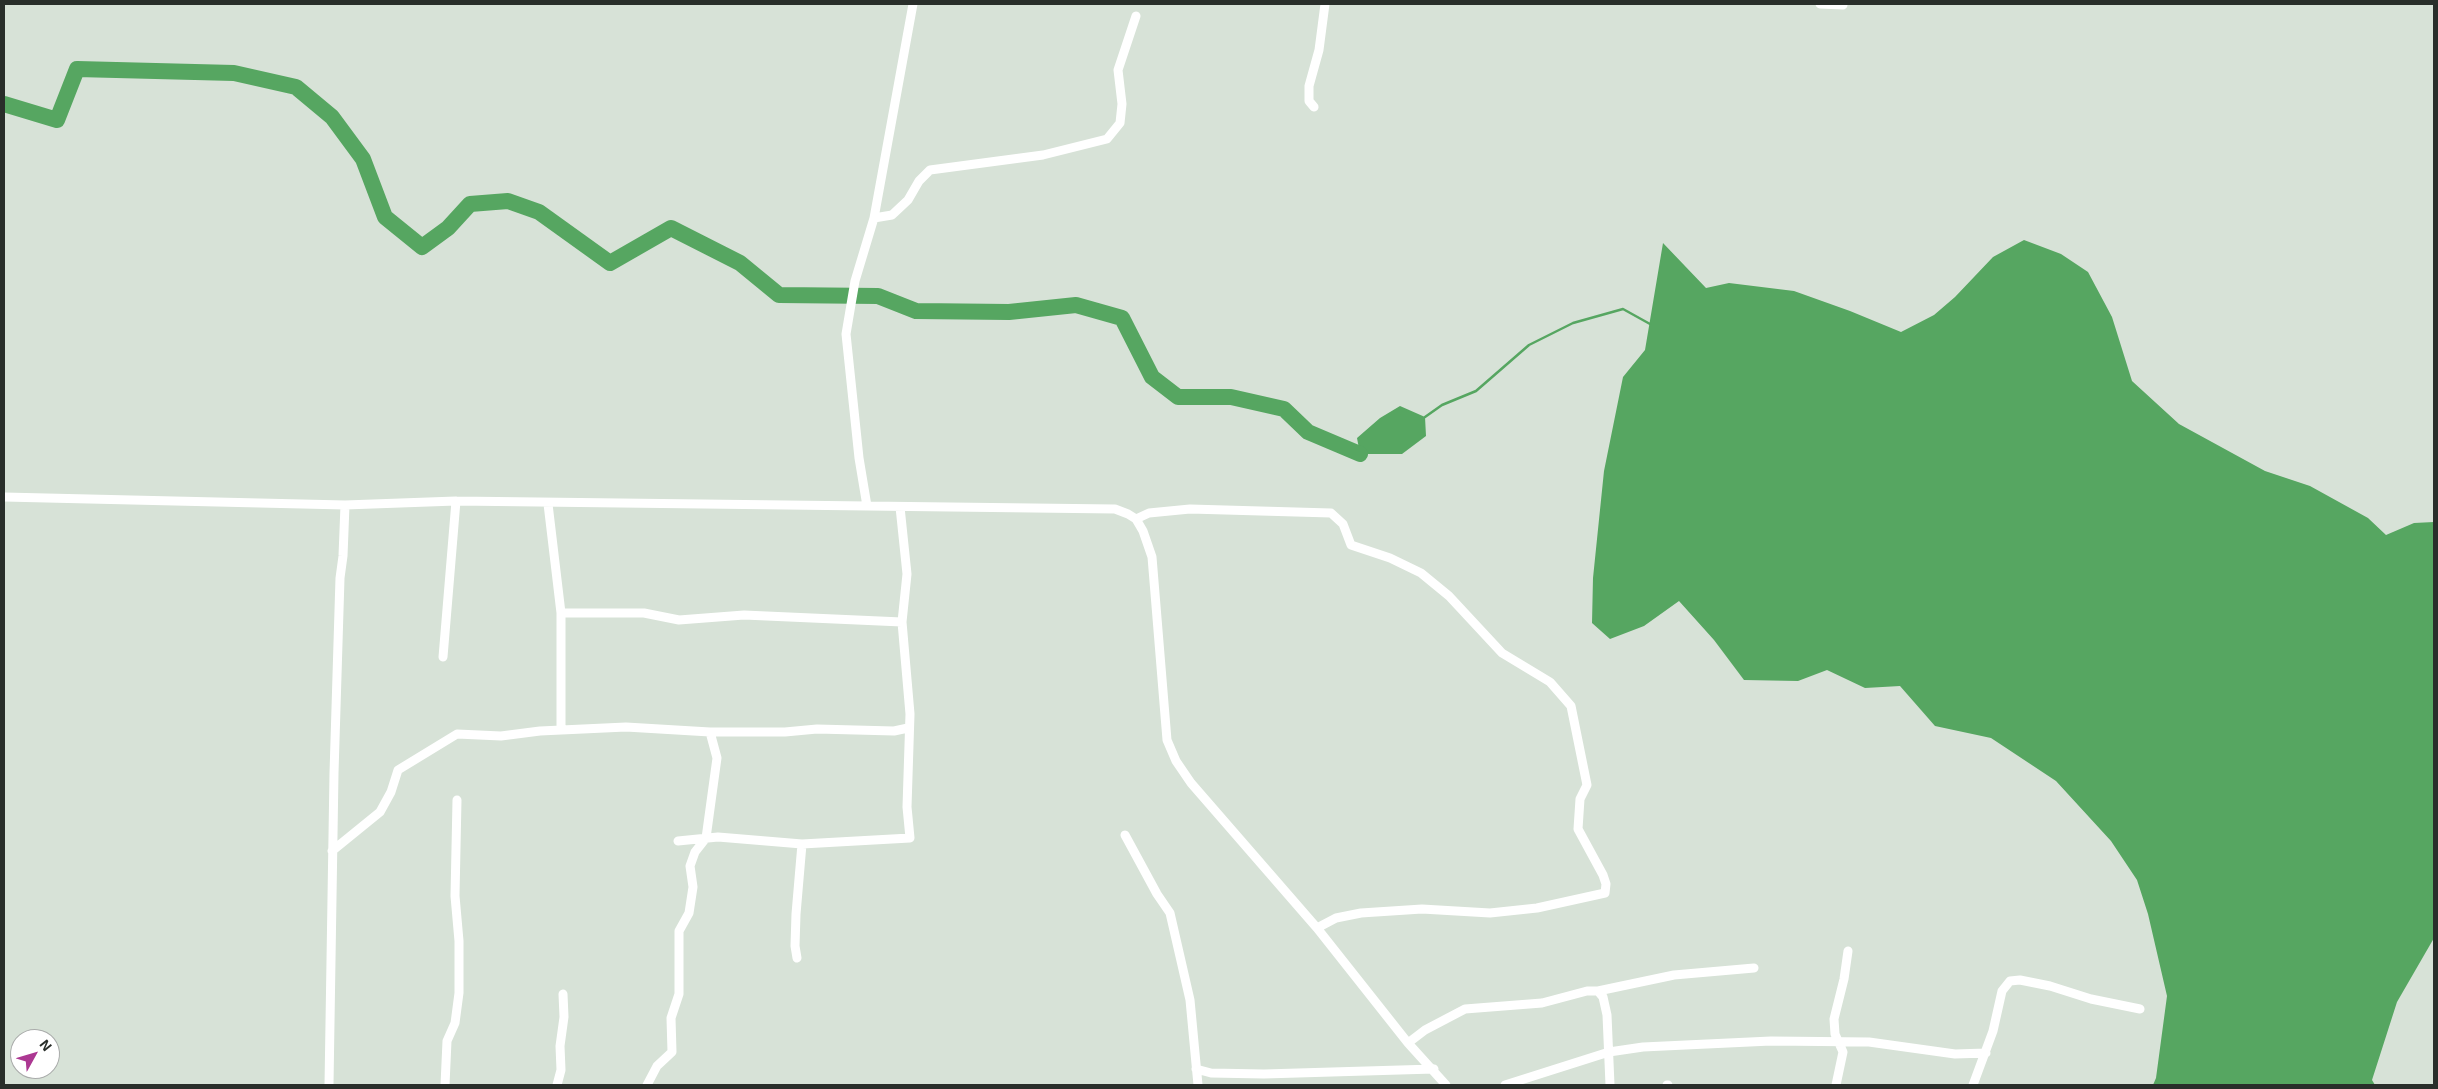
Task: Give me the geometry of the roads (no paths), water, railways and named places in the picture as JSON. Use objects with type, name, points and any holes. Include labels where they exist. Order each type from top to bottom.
[{"type":"street","points":[[866,506],[846,334],[855,281],[874,218],[913,4]]},
{"type":"street","points":[[1314,107],[1309,101],[1309,86],[1319,50],[1325,4]]},
{"type":"street","points":[[1820,4],[1843,5]]},
{"type":"street","points":[[874,218],[892,214],[908,200],[919,181],[930,170],[1043,154],[1107,139],[1120,123],[1122,104],[1118,70],[1136,16]]},
{"type":"street","points":[[4,497],[346,504],[456,501],[548,504],[1115,509],[1136,519],[1143,531],[1152,557],[1167,740],[1176,761],[1190,784],[1317,928],[1408,1043],[1434,1069],[1446,1085]]},
{"type":"street","points":[[443,657],[456,501]]},
{"type":"street","points":[[329,1085],[332,851],[340,578],[346,504]]},
{"type":"street","points":[[548,504],[561,613],[561,730]]},
{"type":"street","points":[[678,841],[706,838],[802,844],[910,838],[907,806],[908,728],[910,714],[902,622],[907,574],[900,507]]},
{"type":"street","points":[[1136,519],[1150,513],[1190,509],[1331,513],[1343,524],[1351,545],[1390,558],[1421,573],[1449,596],[1502,653],[1550,682],[1571,706],[1587,785],[1580,799],[1578,829],[1603,875],[1606,884],[1605,893],[1537,908],[1490,912],[1422,909],[1361,913],[1336,918],[1317,928]]},
{"type":"street","points":[[561,613],[644,613],[679,620],[744,615],[902,622]]},
{"type":"street","points":[[332,851],[380,812],[392,792],[398,770],[457,734],[501,736],[626,726],[710,732],[785,732],[818,728],[894,731],[908,728]]},
{"type":"street","points":[[647,1085],[649,1077],[657,1066],[672,1052],[672,1018],[679,994],[679,931],[689,912],[693,887],[690,866],[695,852],[706,838],[717,758],[710,732]]},
{"type":"street","points":[[445,1085],[447,1040],[455,1023],[459,993],[459,941],[455,896],[457,800]]},
{"type":"street","points":[[1124,835],[1157,894],[1170,913],[1190,1000],[1198,1085]]},
{"type":"street","points":[[797,958],[795,946],[796,914],[802,844]]},
{"type":"street","points":[[1836,1085],[1843,1052],[1835,1034],[1834,1019],[1844,979],[1848,952]]},
{"type":"street","points":[[1408,1043],[1447,1017],[1465,1009],[1542,1003],[1587,991],[1598,991],[1674,976],[1754,968]]},
{"type":"street","points":[[1974,1085],[1986,1052],[2002,991],[2010,981],[2020,980],[2035,983],[2091,999],[2140,1009]]},
{"type":"street","points":[[1598,991],[1603,997],[1605,1006],[1610,1052],[1610,1085]]},
{"type":"street","points":[[557,1085],[561,1070],[560,1046],[564,1017],[563,994]]},
{"type":"street","points":[[1505,1085],[1610,1052],[1643,1047],[1771,1041],[1869,1042],[1955,1054],[1986,1052]]},
{"type":"street","points":[[1196,1069],[1211,1073],[1264,1074],[1434,1069]]},
{"type":"waterway","points":[[4,104],[57,120],[77,69],[234,73],[296,87],[332,117],[363,159],[385,217],[422,247],[448,228],[470,204],[508,201],[539,212],[610,263],[671,228],[740,263],[779,295],[878,296],[916,311],[1009,312],[1076,305],[1122,318],[1152,377],[1178,397],[1231,397],[1284,409],[1308,432],[1360,454]]},
{"type":"waterway","points":[[1425,417],[1442,405],[1476,391],[1529,345],[1573,323],[1623,309],[1650,324]]}]
